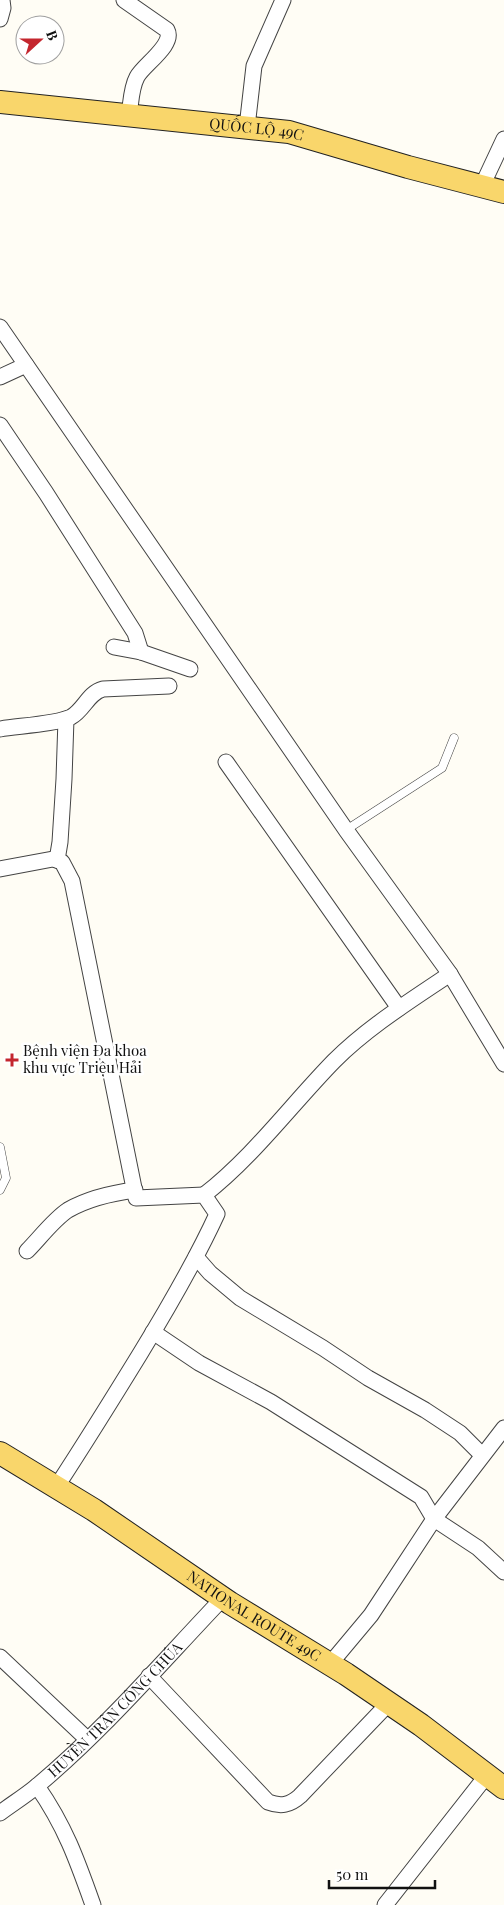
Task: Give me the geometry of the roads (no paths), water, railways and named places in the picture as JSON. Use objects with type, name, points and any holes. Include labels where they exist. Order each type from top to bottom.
[{"type":"main road","name":"QUỐC LỘ 49C","points":[[0,104],[289,132],[504,192]]},
{"type":"main road","name":"NATIONAL ROUTE 49C","points":[[0,1453],[57,1486],[223,1598],[330,1664],[388,1703],[495,1782]]},
{"type":"street","points":[[0,19],[3,8],[2,0]]},
{"type":"street","points":[[124,0],[167,30],[169,34],[169,38],[156,56],[137,75],[129,115]]},
{"type":"street","points":[[247,127],[254,66],[283,0]]},
{"type":"street","points":[[482,186],[504,139]]},
{"type":"street","points":[[0,327],[346,830],[450,974],[504,1064]]},
{"type":"street","points":[[0,377],[26,365]]},
{"type":"street","points":[[0,425],[135,633],[141,652]]},
{"type":"street","points":[[114,647],[141,652],[190,669]]},
{"type":"street","points":[[0,729],[66,719],[79,711],[98,690],[169,686]]},
{"type":"street","points":[[57,860],[60,842],[66,719]]},
{"type":"street","points":[[226,762],[399,1008]]},
{"type":"street","points":[[0,869],[53,859],[62,862],[72,881],[136,1198],[204,1195],[237,1166],[334,1061],[357,1040],[399,1008],[450,974]]},
{"type":"street","points":[[27,1251],[67,1211],[109,1194],[135,1190]]},
{"type":"street","points":[[57,1486],[89,1438],[196,1257],[217,1214],[204,1195]]},
{"type":"street","points":[[196,1257],[210,1273],[240,1298],[324,1348],[368,1378],[425,1410],[460,1433],[482,1455]]},
{"type":"street","points":[[153,1332],[200,1363],[271,1402],[421,1497],[434,1519],[478,1548],[504,1572]]},
{"type":"street","points":[[330,1664],[370,1615],[434,1519],[504,1428]]},
{"type":"street","name":"HUYỀN TRÂN CÔNG CHÚA","points":[[0,1813],[37,1786],[87,1740],[223,1598]]},
{"type":"street","points":[[0,1657],[87,1740]]},
{"type":"street","points":[[149,1676],[268,1802],[278,1805],[286,1804],[300,1796],[388,1703]]},
{"type":"street","points":[[385,1905],[495,1782]]},
{"type":"street","points":[[37,1786],[54,1812],[75,1853],[93,1905]]},
{"type":"lane","points":[[346,830],[442,768],[454,738]]},
{"type":"lane","points":[[0,1147],[6,1178],[0,1190]]},
{"type":"place","name":"Bệnh viện Đa khoa khu vực Triệu Hải","points":[[12,1060]]}]
